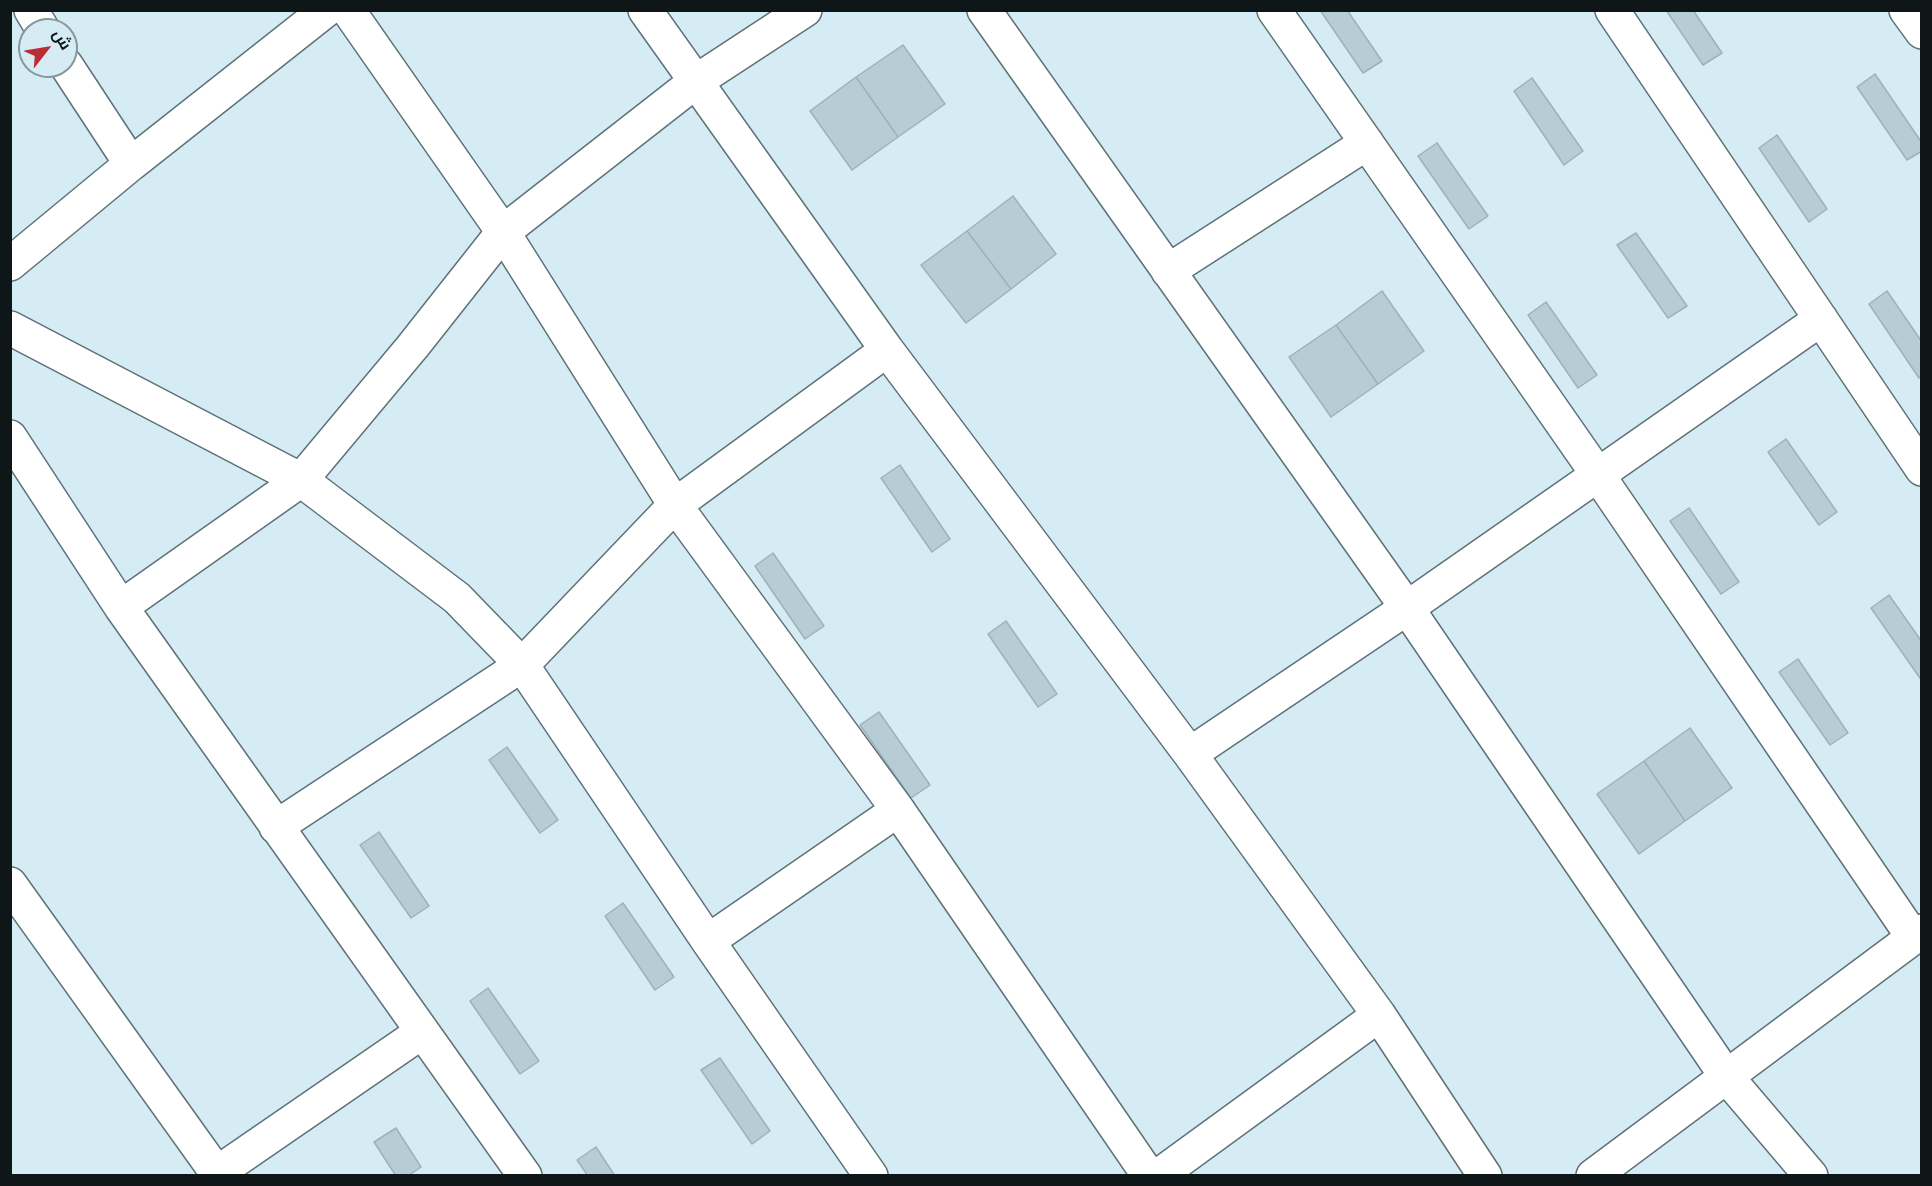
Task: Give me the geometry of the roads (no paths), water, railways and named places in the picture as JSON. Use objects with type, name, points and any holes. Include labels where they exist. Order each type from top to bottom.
[{"type":"street","points":[[10,264],[131,164],[327,10]]},
{"type":"street","points":[[348,10],[503,232],[675,505],[898,810],[1149,1176]]},
{"type":"street","points":[[645,10],[887,350],[1190,754],[1379,1016],[1485,1176]]},
{"type":"street","points":[[121,607],[302,480],[413,346],[503,232],[695,82],[805,10]]},
{"type":"street","points":[[984,10],[1407,608],[1726,1077],[1811,1176]]},
{"type":"street","points":[[1274,10],[1917,934],[1593,1176]]},
{"type":"street","points":[[1612,10],[1922,469]]},
{"type":"street","points":[[1906,10],[1922,32]]},
{"type":"street","points":[[75,78],[131,164]]},
{"type":"street","points":[[1168,271],[1366,143]]},
{"type":"street","points":[[1190,754],[1407,608],[1821,319]]},
{"type":"street","points":[[10,328],[302,480],[457,598],[522,665],[708,941],[871,1176]]},
{"type":"street","points":[[276,827],[522,665],[675,505],[887,350]]},
{"type":"street","points":[[10,437],[121,607],[525,1176]]},
{"type":"street","points":[[708,941],[898,810]]},
{"type":"street","points":[[10,884],[218,1174],[422,1032]]},
{"type":"street","points":[[1158,1176],[1379,1016]]}]
